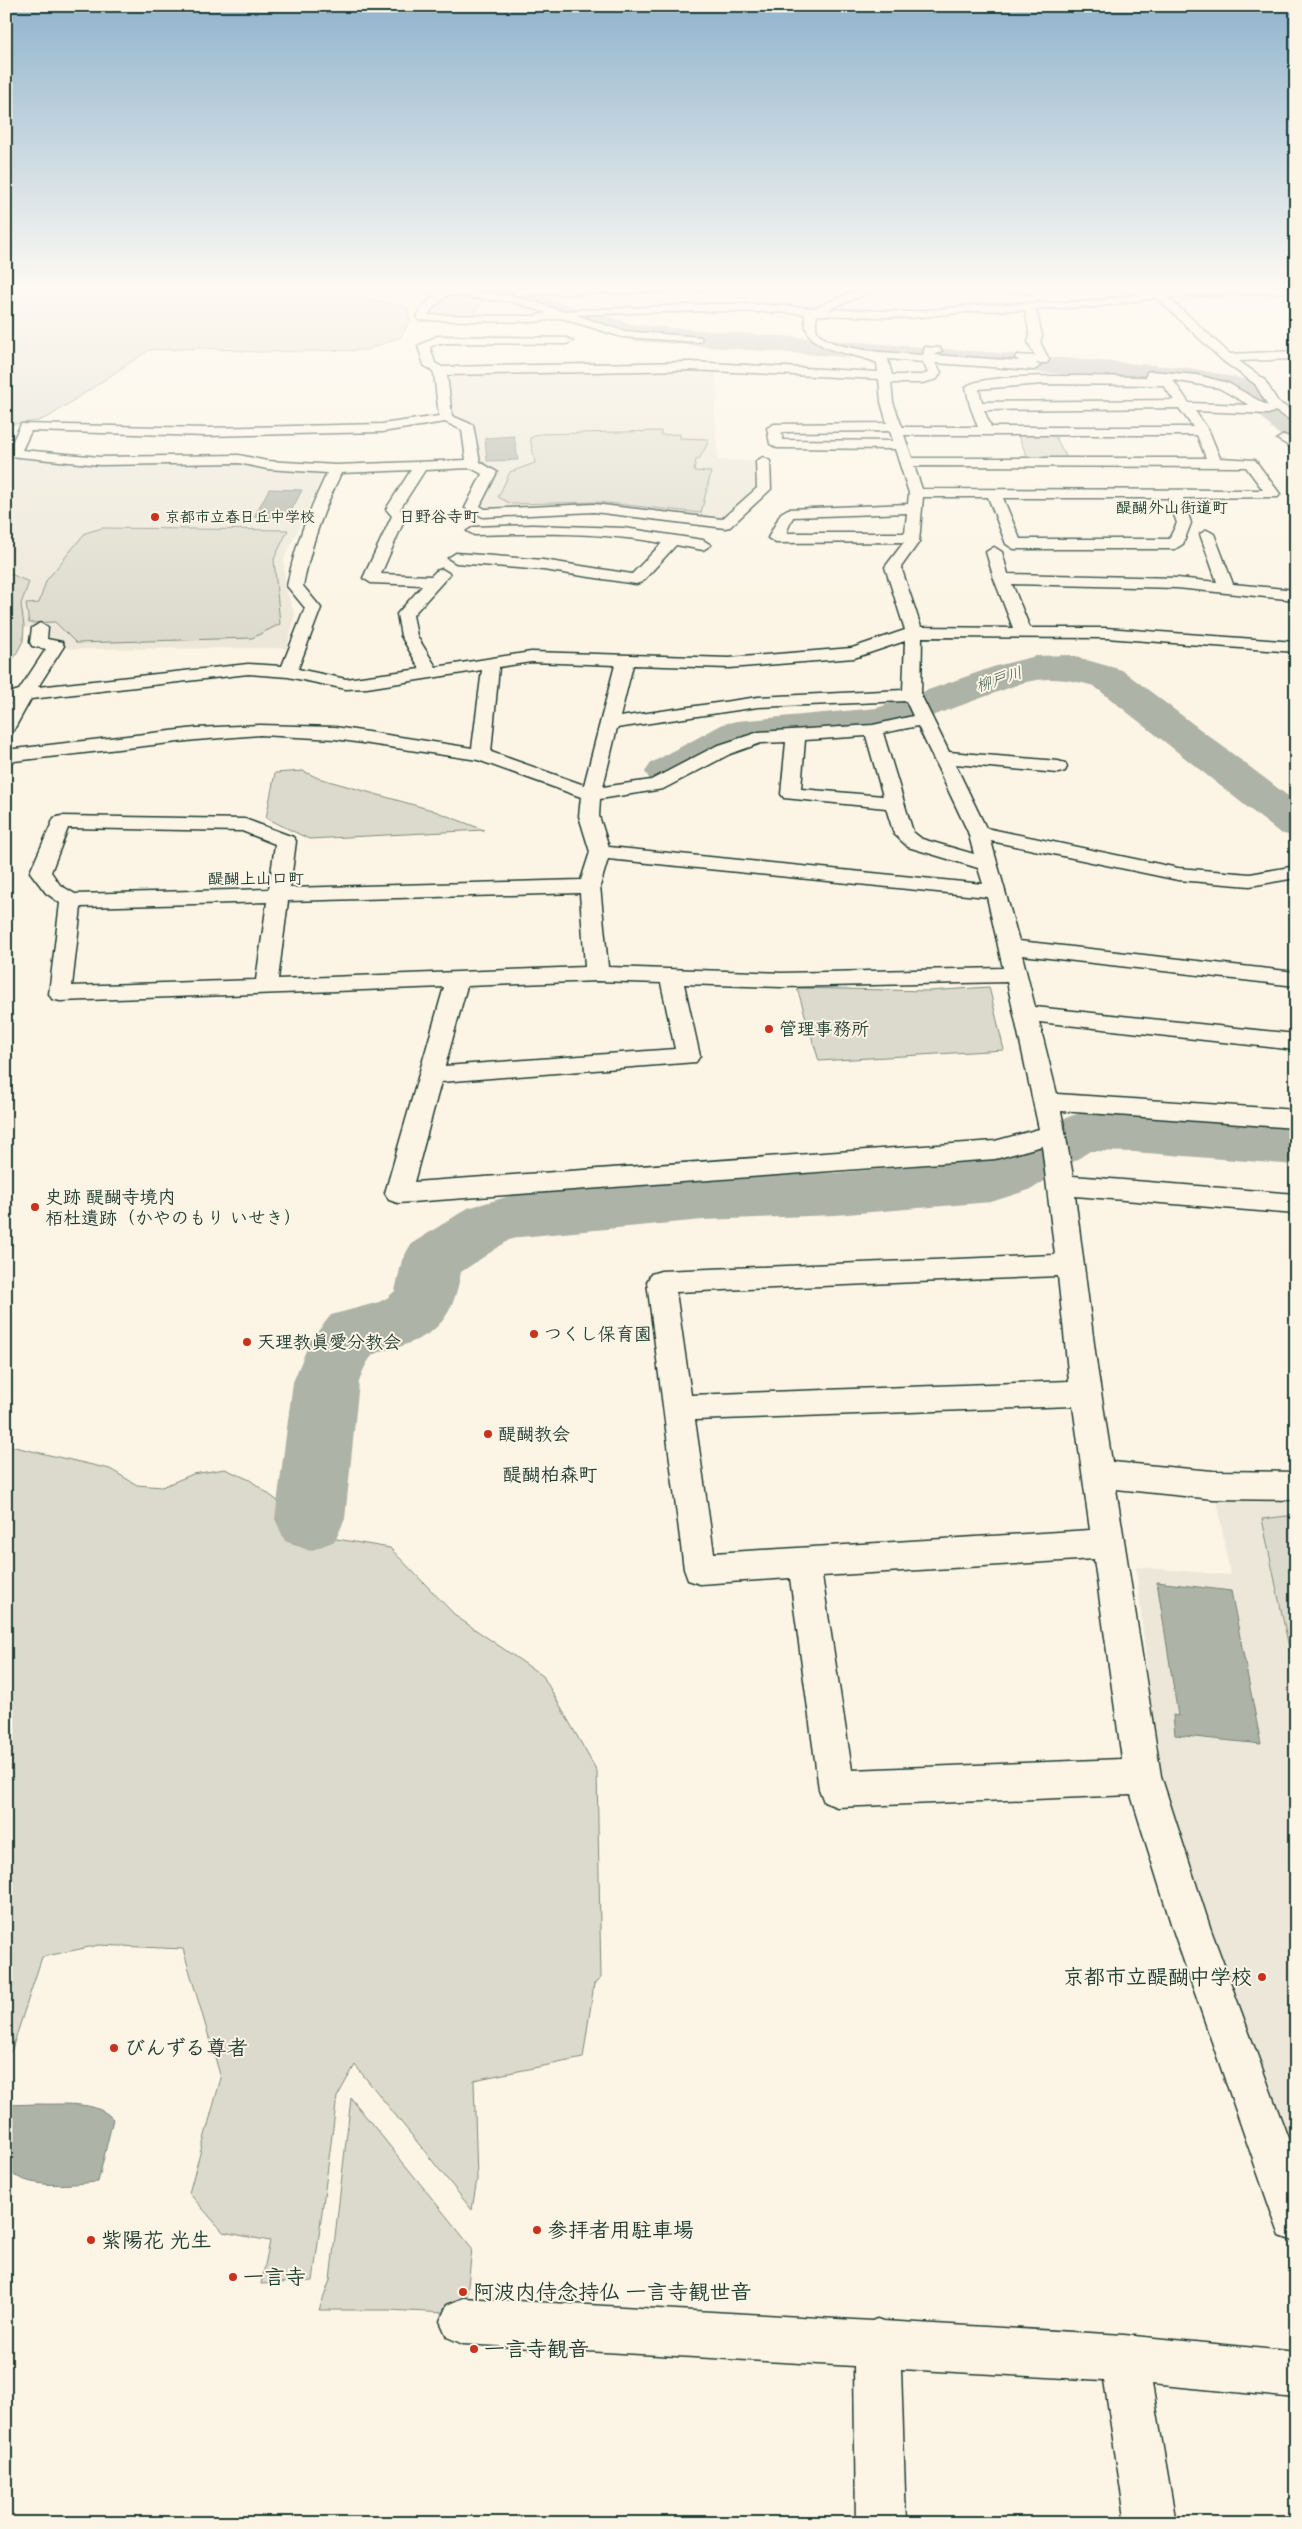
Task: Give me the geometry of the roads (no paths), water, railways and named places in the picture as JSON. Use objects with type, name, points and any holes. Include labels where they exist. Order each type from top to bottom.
[{"type":"street","points":[[444,404],[446,418]]},
{"type":"street","points":[[888,404],[907,462],[915,500],[911,542],[893,567],[914,632],[912,695],[978,832],[996,892],[1047,1102],[1051,1135],[1061,1184],[1069,1265],[1086,1393],[1142,1776],[1192,1930],[1296,2220]]},
{"type":"street","points":[[1261,404],[1271,410],[1296,419]]},
{"type":"street","points":[[1271,410],[1273,404]]},
{"type":"street","points":[[987,432],[976,406],[1184,406],[1271,410]]},
{"type":"street","points":[[1184,406],[1202,431],[1215,462]]},
{"type":"street","points":[[473,464],[468,428],[446,418],[424,423],[382,428],[224,432],[26,427],[14,453],[100,461],[238,459],[267,465],[336,469],[473,464],[490,472],[472,508],[483,512],[594,508],[725,524],[764,489],[763,461]]},
{"type":"street","points":[[901,445],[777,444],[774,428],[987,432],[1202,431]]},
{"type":"street","points":[[1284,439],[1296,446]]},
{"type":"street","points":[[907,462],[1250,463],[1273,494],[994,494],[915,500],[788,513],[776,538],[911,537]]},
{"type":"street","points":[[421,465],[393,509],[399,516],[371,578],[434,581]]},
{"type":"street","points":[[288,672],[313,608],[295,586],[303,546],[311,522],[336,469]]},
{"type":"street","points":[[994,494],[1014,544],[1174,544],[1184,523],[1174,493]]},
{"type":"street","points":[[430,672],[409,636],[405,614],[456,558],[474,531],[483,512]]},
{"type":"street","points":[[474,531],[605,532],[703,545]]},
{"type":"street","points":[[1208,534],[1227,588]]},
{"type":"street","points":[[456,558],[543,565],[636,579],[673,540]]},
{"type":"street","points":[[994,552],[1002,579],[1024,633]]},
{"type":"street","points":[[1002,579],[1177,584],[1296,595]]},
{"type":"street","points":[[6,728],[56,646],[38,642],[40,628]]},
{"type":"street","points":[[6,698],[165,668],[248,668],[288,672],[346,684],[367,684],[491,663],[553,657],[625,661],[729,663],[854,653],[914,632],[1106,633],[1296,647]]},
{"type":"street","points":[[597,974],[590,886],[600,852],[589,816],[591,794],[625,661]]},
{"type":"street","points":[[481,755],[491,663]]},
{"type":"street","points":[[608,724],[758,702],[912,695]]},
{"type":"street","points":[[6,756],[196,734],[260,730],[335,733],[481,755],[591,794],[656,785],[723,750],[759,738],[872,730],[924,719]]},
{"type":"street","points":[[872,730],[904,834],[915,843],[988,864]]},
{"type":"street","points":[[796,735],[791,794],[895,803]]},
{"type":"street","points":[[942,757],[1058,767]]},
{"type":"street","points":[[266,987],[278,896],[286,841],[245,825],[61,822],[40,872],[53,889],[71,902],[278,896],[590,886]]},
{"type":"street","points":[[978,832],[1178,874],[1250,880],[1296,872]]},
{"type":"street","points":[[600,852],[996,892]]},
{"type":"street","points":[[71,902],[60,994],[457,981],[597,974],[782,980],[1016,975]]},
{"type":"street","points":[[1010,947],[1296,979]]},
{"type":"street","points":[[430,1075],[688,1056],[671,977]]},
{"type":"street","points":[[457,981],[398,1193],[995,1150],[1051,1135]]},
{"type":"street","points":[[1026,1013],[1296,1042]]},
{"type":"street","points":[[1047,1102],[1296,1119]]},
{"type":"street","points":[[1061,1184],[1296,1204]]},
{"type":"street","points":[[1069,1265],[661,1282],[700,1569],[1108,1544]]},
{"type":"street","points":[[679,1408],[1086,1393]]},
{"type":"street","points":[[1098,1474],[1213,1485],[1296,1486]]},
{"type":"street","points":[[804,1562],[837,1789],[1142,1776]]},
{"type":"street","points":[[463,2321],[877,2342],[1124,2358],[1296,2375]]},
{"type":"street","points":[[877,2342],[881,2523]]},
{"type":"street","points":[[1124,2358],[1151,2523]]},
{"type":"waterway","points":[[1264,404],[1296,434]]},
{"type":"waterway","name":"柳戸川","points":[[666,772],[737,733],[883,720],[1010,674],[1036,668],[1069,667],[1108,678],[1296,824]]},
{"type":"waterway","points":[[310,1519],[326,1382],[333,1360],[354,1333],[392,1324],[416,1309],[424,1296],[433,1260],[489,1224],[520,1215],[703,1198],[835,1194],[991,1181],[1012,1174],[1069,1137],[1087,1131],[1134,1132],[1296,1145]]},
{"type":"place","name":"京都市立春日丘中学校","points":[[155,517]]},
{"type":"place","name":"管理事務所","points":[[769,1029]]},
{"type":"place","name":"史跡 醍醐寺境内 栢杜遺跡（かやのもり いせき）","points":[[35,1207]]},
{"type":"place","name":"つくし保育園","points":[[534,1334]]},
{"type":"place","name":"天理教眞愛分教会","points":[[247,1342]]},
{"type":"place","name":"醍醐教会","points":[[488,1434]]},
{"type":"place","name":"京都市立醍醐中学校","points":[[1262,1977]]},
{"type":"place","name":"びんずる尊者","points":[[114,2048]]},
{"type":"place","name":"参拝者用駐車場","points":[[537,2230]]},
{"type":"place","name":"紫陽花 光生","points":[[91,2240]]},
{"type":"place","name":"一言寺","points":[[233,2277]]},
{"type":"place","name":"阿波内侍念持仏 一言寺観世音","points":[[463,2292]]},
{"type":"place","name":"一言寺観音","points":[[474,2349]]},
{"type":"district","name":"醍醐外山街道町","points":[[1172,507]]},
{"type":"district","name":"日野谷寺町","points":[[439,516]]},
{"type":"district","name":"醍醐上山口町","points":[[256,878]]},
{"type":"district","name":"醍醐柏森町","points":[[550,1474]]}]
